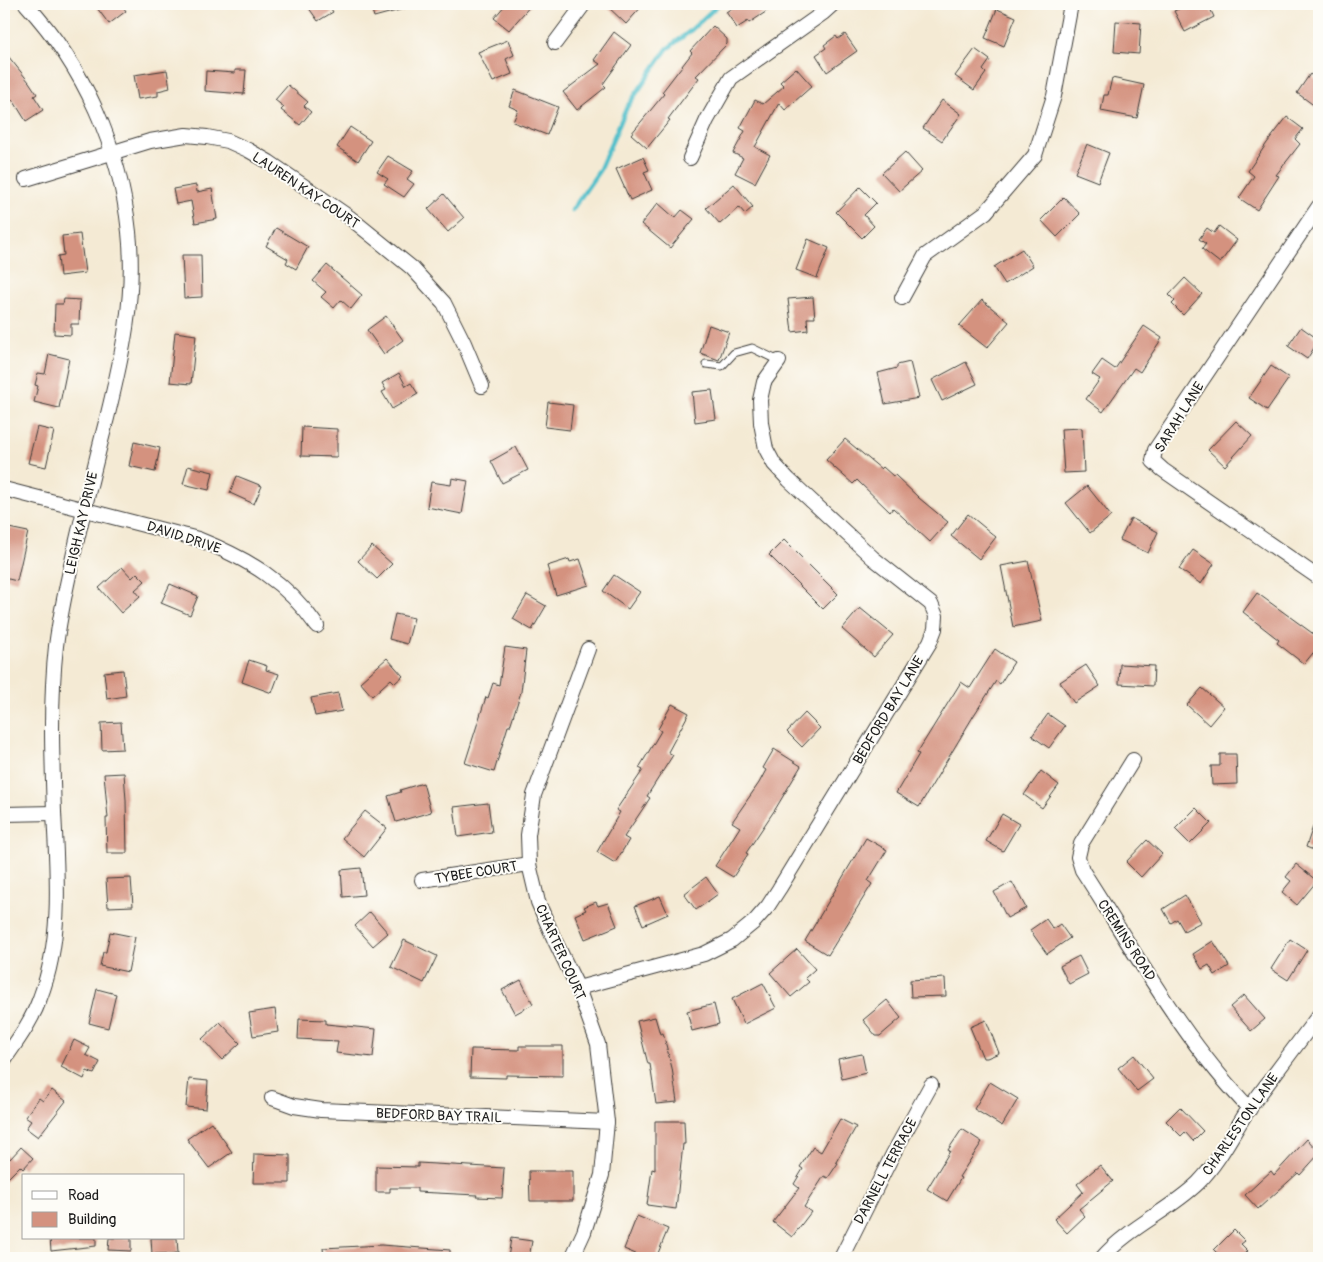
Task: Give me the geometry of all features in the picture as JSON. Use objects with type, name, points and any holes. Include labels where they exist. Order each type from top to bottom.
[{"type":"street","name":"LEIGH KAY DRIVE","points":[[4,1060],[33,1015],[40,1000],[51,964],[57,922],[58,894],[52,728],[56,647],[63,603],[84,510],[121,361],[129,314],[132,265],[126,204],[107,132],[64,50],[26,4]]},
{"type":"street","points":[[555,43],[584,4]]},
{"type":"street","points":[[690,158],[707,120],[731,78],[833,4]]},
{"type":"street","points":[[902,298],[925,256],[986,212],[1035,155],[1054,96],[1071,4]]},
{"type":"street","name":"LAUREN KAY COURT","points":[[26,179],[150,141],[186,135],[228,141],[269,162],[348,218],[412,268],[444,303],[464,343],[482,386]]},
{"type":"street","name":"SARAH LANE","points":[[1319,206],[1154,450],[1153,461],[1162,470],[1319,578]]},
{"type":"street","name":"BEDFORD BAY LANE","points":[[578,988],[704,954],[732,940],[754,922],[779,889],[935,629],[936,616],[931,604],[873,558],[774,464],[766,449],[761,423],[760,400],[764,382],[779,361]]},
{"type":"street","name":"DAVID DRIVE","points":[[4,489],[198,539],[225,550],[246,560],[293,595],[317,626]]},
{"type":"street","name":"CHARTER COURT","points":[[572,1258],[584,1232],[602,1175],[607,1122],[598,1044],[578,988],[538,902],[529,864],[528,835],[534,795],[588,649]]},
{"type":"street","name":"CREMINS ROAD","points":[[1133,760],[1081,844],[1078,857],[1082,870],[1201,1052],[1226,1084],[1250,1108]]},
{"type":"street","points":[[4,814],[54,813]]},
{"type":"street","name":"TYBEE COURT","points":[[422,880],[529,864]]},
{"type":"street","name":"CHARLESTON LANE","points":[[1102,1258],[1123,1238],[1176,1202],[1199,1182],[1220,1156],[1250,1108],[1319,1015]]},
{"type":"street","name":"DARNELL TERRACE","points":[[840,1258],[893,1154],[931,1085]]},
{"type":"street","name":"BEDFORD BAY TRAIL","points":[[272,1098],[294,1106],[321,1110],[607,1122]]},
{"type":"lane","points":[[706,364],[722,366],[734,353],[752,348],[779,361]]},
{"type":"building","points":[[94,4],[121,4],[126,11],[109,24]]},
{"type":"building","points":[[306,4],[328,4],[333,12],[318,21]]},
{"type":"building","points":[[370,4],[410,4],[411,7],[374,17]]},
{"type":"building","points":[[506,4],[532,4],[509,30],[494,18]]},
{"type":"building","points":[[605,4],[644,4],[626,24]]},
{"type":"building","points":[[738,4],[778,4],[749,23],[748,21],[737,28],[726,12]]},
{"type":"building","points":[[1190,4],[1208,4],[1214,17],[1185,32],[1174,11]]},
{"type":"building","points":[[997,9],[1016,17],[1004,46],[985,38]]},
{"type":"building","points":[[1116,21],[1141,23],[1139,54],[1114,52]]},
{"type":"building","points":[[713,26],[727,39],[727,44],[696,76],[699,78],[668,119],[670,120],[647,148],[631,134],[664,94],[662,92],[692,53],[690,51]]},
{"type":"building","points":[[614,32],[631,45],[603,84],[606,87],[577,110],[563,92],[600,64],[594,60]]},
{"type":"building","points":[[845,34],[857,51],[827,72],[816,55],[826,48],[824,45],[836,36],[838,39]]},
{"type":"building","points":[[508,40],[514,55],[506,59],[512,74],[493,82],[478,52]]},
{"type":"building","points":[[975,49],[990,60],[983,70],[986,73],[974,90],[955,76]]},
{"type":"building","points":[[4,51],[37,94],[34,96],[43,110],[26,121],[13,100],[4,106]]},
{"type":"building","points":[[796,68],[812,86],[785,110],[779,103],[755,147],[770,155],[755,183],[735,173],[743,158],[733,153],[745,131],[740,128],[755,100],[763,104],[784,86],[780,82]]},
{"type":"building","points":[[167,70],[170,88],[158,91],[158,96],[138,99],[134,75]]},
{"type":"building","points":[[235,70],[246,70],[244,94],[205,91],[206,71],[235,73]]},
{"type":"building","points":[[1310,74],[1319,81],[1319,109],[1297,93]]},
{"type":"building","points":[[1112,78],[1144,85],[1137,118],[1101,111],[1104,95],[1108,95]]},
{"type":"building","points":[[288,85],[308,102],[304,106],[311,112],[300,125],[281,110],[284,107],[275,100]]},
{"type":"building","points":[[515,90],[558,107],[547,135],[513,122],[518,110],[509,106]]},
{"type":"building","points":[[942,100],[961,114],[942,141],[923,128]]},
{"type":"building","points":[[1287,117],[1303,129],[1295,139],[1300,144],[1276,175],[1279,176],[1257,210],[1239,198],[1254,176],[1248,171]]},
{"type":"building","points":[[350,127],[371,141],[358,161],[337,147]]},
{"type":"building","points":[[1087,144],[1109,153],[1098,182],[1075,173]]},
{"type":"building","points":[[905,152],[922,171],[899,191],[882,173]]},
{"type":"building","points":[[388,156],[413,171],[407,179],[414,184],[404,197],[384,184],[388,179],[377,172]]},
{"type":"building","points":[[643,157],[649,170],[644,172],[652,190],[630,200],[616,169]]},
{"type":"building","points":[[734,184],[753,207],[745,214],[739,207],[720,224],[706,208]]},
{"type":"building","points":[[196,185],[197,192],[212,189],[217,219],[195,223],[191,201],[176,204],[173,189]]},
{"type":"building","points":[[860,187],[876,203],[864,215],[874,226],[862,238],[836,212]]},
{"type":"building","points":[[444,194],[464,218],[448,232],[428,209]]},
{"type":"building","points":[[1064,197],[1080,214],[1057,237],[1041,220]]},
{"type":"building","points":[[658,203],[675,218],[682,210],[694,219],[670,248],[641,224]]},
{"type":"building","points":[[1219,226],[1237,240],[1220,263],[1202,249],[1206,244],[1199,239],[1207,228],[1214,233]]},
{"type":"building","points":[[276,228],[308,247],[296,269],[286,263],[288,259],[266,246]]},
{"type":"building","points":[[80,234],[85,273],[60,276],[58,256],[64,255],[62,236]]},
{"type":"building","points":[[808,239],[829,248],[817,278],[796,270]]},
{"type":"building","points":[[1022,249],[1033,266],[1005,284],[994,267]]},
{"type":"building","points":[[182,255],[201,255],[202,297],[184,298]]},
{"type":"building","points":[[327,265],[362,295],[351,309],[341,300],[334,308],[321,297],[326,292],[313,281]]},
{"type":"building","points":[[1185,278],[1202,294],[1183,315],[1172,304],[1175,301],[1169,295]]},
{"type":"building","points":[[813,297],[815,318],[807,318],[808,330],[792,332],[788,299]]},
{"type":"building","points":[[64,299],[80,300],[79,324],[71,324],[71,335],[54,334],[55,304],[63,304]]},
{"type":"building","points":[[982,300],[1009,322],[987,348],[959,326]]},
{"type":"building","points":[[386,316],[403,340],[384,354],[367,330]]},
{"type":"building","points":[[709,325],[729,332],[719,360],[700,353]]},
{"type":"building","points":[[1144,326],[1162,338],[1140,372],[1134,368],[1103,412],[1086,399],[1100,379],[1092,374],[1102,360],[1115,369]]},
{"type":"building","points":[[1301,327],[1319,340],[1307,359],[1288,346]]},
{"type":"building","points":[[175,332],[196,335],[191,384],[170,382]]},
{"type":"building","points":[[49,354],[69,359],[59,408],[34,402],[38,386],[35,385],[38,373],[45,374]]},
{"type":"building","points":[[910,362],[919,398],[885,404],[878,373]]},
{"type":"building","points":[[966,362],[977,384],[942,401],[932,380]]},
{"type":"building","points":[[1271,366],[1289,378],[1267,410],[1249,398]]},
{"type":"building","points":[[399,373],[406,386],[411,383],[418,394],[392,409],[382,392],[386,390],[382,383]]},
{"type":"building","points":[[712,390],[716,419],[695,422],[692,392]]},
{"type":"building","points":[[548,402],[573,405],[570,430],[545,427]]},
{"type":"building","points":[[1236,421],[1252,436],[1225,466],[1208,450]]},
{"type":"building","points":[[37,427],[54,431],[46,467],[28,463]]},
{"type":"building","points":[[302,427],[337,429],[337,457],[301,456]]},
{"type":"building","points":[[1082,428],[1084,472],[1064,473],[1061,429]]},
{"type":"building","points":[[845,439],[881,469],[883,467],[893,476],[895,475],[948,522],[930,542],[893,508],[890,512],[857,480],[853,484],[826,460]]},
{"type":"building","points":[[134,442],[160,448],[155,472],[129,466]]},
{"type":"building","points":[[516,447],[528,470],[502,483],[491,461]]},
{"type":"building","points":[[188,466],[213,472],[209,490],[183,484]]},
{"type":"building","points":[[237,476],[262,486],[254,504],[230,493]]},
{"type":"building","points":[[452,478],[468,481],[462,514],[427,507],[431,482],[451,485]]},
{"type":"building","points":[[1087,486],[1111,516],[1090,533],[1066,503]]},
{"type":"building","points":[[968,514],[996,537],[979,559],[951,536]]},
{"type":"building","points":[[1131,518],[1158,532],[1148,553],[1120,540]]},
{"type":"building","points":[[4,527],[28,532],[17,581],[4,578]]},
{"type":"building","points":[[784,540],[838,594],[823,609],[769,555]]},
{"type":"building","points":[[372,546],[392,564],[377,579],[358,561]]},
{"type":"building","points":[[1193,550],[1214,564],[1201,584],[1179,569]]},
{"type":"building","points":[[569,559],[570,562],[580,559],[589,585],[556,595],[547,566]]},
{"type":"building","points":[[1028,561],[1042,621],[1013,627],[1001,566]]},
{"type":"building","points":[[122,567],[132,578],[137,573],[145,581],[135,590],[140,596],[121,613],[99,588]]},
{"type":"building","points":[[614,575],[640,592],[628,609],[603,591]]},
{"type":"building","points":[[170,584],[198,596],[190,615],[161,603]]},
{"type":"building","points":[[1257,593],[1319,638],[1319,659],[1313,653],[1304,664],[1277,643],[1279,640],[1243,612]]},
{"type":"building","points":[[527,595],[546,606],[532,630],[513,619]]},
{"type":"building","points":[[860,608],[893,635],[874,657],[842,629]]},
{"type":"building","points":[[395,614],[414,618],[407,644],[389,639]]},
{"type":"building","points":[[505,647],[526,650],[521,692],[494,772],[465,763],[486,697],[488,698],[493,683],[499,685]]},
{"type":"building","points":[[995,649],[1014,662],[1000,684],[996,681],[919,807],[896,793],[919,754],[917,753],[961,682],[970,688]]},
{"type":"building","points":[[387,658],[403,676],[395,683],[391,679],[372,696],[360,682]]},
{"type":"building","points":[[249,660],[267,666],[266,670],[279,674],[272,693],[242,682]]},
{"type":"building","points":[[1120,664],[1154,666],[1153,686],[1119,684]]},
{"type":"building","points":[[1086,665],[1100,686],[1074,703],[1060,682]]},
{"type":"building","points":[[123,670],[126,696],[107,699],[104,672]]},
{"type":"building","points":[[1202,688],[1224,707],[1209,725],[1187,705]]},
{"type":"building","points":[[338,693],[342,711],[315,716],[311,698]]},
{"type":"building","points":[[672,704],[689,713],[668,752],[673,755],[647,796],[650,798],[624,837],[629,840],[615,863],[597,852],[620,812],[616,810],[643,770],[639,768],[661,731],[658,729]]},
{"type":"building","points":[[805,713],[820,728],[802,747],[787,732]]},
{"type":"building","points":[[1048,714],[1065,726],[1049,748],[1032,736]]},
{"type":"building","points":[[121,722],[123,749],[102,750],[101,723]]},
{"type":"building","points":[[774,749],[801,766],[733,877],[715,866],[740,827],[732,822],[759,783],[766,770],[763,768]]},
{"type":"building","points":[[1220,754],[1236,754],[1237,784],[1212,785],[1211,766],[1220,766]]},
{"type":"building","points":[[1041,771],[1059,785],[1042,808],[1024,795]]},
{"type":"building","points":[[124,773],[127,853],[107,853],[106,818],[108,818],[104,774]]},
{"type":"building","points":[[423,783],[431,812],[396,822],[388,796]]},
{"type":"building","points":[[488,803],[492,832],[458,837],[454,807]]},
{"type":"building","points":[[1196,808],[1211,823],[1190,844],[1175,829]]},
{"type":"building","points":[[365,811],[387,828],[364,857],[342,838]]},
{"type":"building","points":[[1002,814],[1019,824],[1003,851],[986,841]]},
{"type":"building","points":[[1317,815],[1319,815],[1319,852],[1306,847]]},
{"type":"building","points":[[866,838],[887,850],[868,881],[872,884],[828,955],[805,941]]},
{"type":"building","points":[[1147,840],[1162,854],[1141,877],[1126,862]]},
{"type":"building","points":[[1296,864],[1317,881],[1297,905],[1282,892],[1291,881],[1286,877]]},
{"type":"building","points":[[361,868],[364,895],[343,897],[341,870]]},
{"type":"building","points":[[706,877],[718,894],[696,910],[684,894]]},
{"type":"building","points":[[131,878],[133,906],[108,907],[106,879]]},
{"type":"building","points":[[1012,882],[1026,908],[1007,918],[994,892]]},
{"type":"building","points":[[1185,895],[1201,922],[1184,931],[1177,919],[1171,923],[1163,909]]},
{"type":"building","points":[[660,896],[668,914],[643,925],[635,906]]},
{"type":"building","points":[[596,902],[598,906],[608,903],[617,926],[585,939],[575,915],[586,910],[584,907]]},
{"type":"building","points":[[370,912],[388,933],[373,946],[355,926]]},
{"type":"building","points":[[1046,919],[1053,929],[1060,924],[1070,938],[1047,954],[1030,930]]},
{"type":"building","points":[[110,932],[135,937],[128,972],[100,966],[103,952],[106,952]]},
{"type":"building","points":[[1290,939],[1307,950],[1288,980],[1271,969]]},
{"type":"building","points":[[404,940],[437,956],[424,983],[391,967]]},
{"type":"building","points":[[1213,941],[1229,966],[1215,975],[1209,965],[1202,969],[1193,954]]},
{"type":"building","points":[[797,949],[815,969],[805,978],[809,982],[791,997],[770,973]]},
{"type":"building","points":[[1079,956],[1088,974],[1069,984],[1060,966]]},
{"type":"building","points":[[945,978],[946,996],[911,997],[910,980]]},
{"type":"building","points":[[521,980],[533,1004],[515,1014],[502,990]]},
{"type":"building","points":[[763,983],[776,1008],[744,1024],[732,999]]},
{"type":"building","points":[[97,989],[116,994],[108,1028],[89,1023]]},
{"type":"building","points":[[1244,995],[1265,1019],[1251,1031],[1230,1007]]},
{"type":"building","points":[[887,1000],[901,1018],[880,1036],[876,1036],[863,1020]]},
{"type":"building","points":[[714,1004],[719,1024],[692,1031],[687,1011]]},
{"type":"building","points":[[275,1009],[278,1032],[253,1036],[249,1013]]},
{"type":"building","points":[[655,1017],[660,1034],[663,1033],[672,1068],[677,1102],[656,1104],[650,1064],[648,1064],[637,1021]]},
{"type":"building","points":[[299,1019],[326,1020],[326,1024],[376,1029],[373,1057],[336,1053],[338,1041],[298,1039]]},
{"type":"building","points":[[986,1020],[999,1053],[983,1058],[970,1027]]},
{"type":"building","points":[[220,1022],[240,1043],[222,1060],[202,1039]]},
{"type":"building","points":[[74,1040],[90,1048],[86,1055],[100,1062],[94,1074],[87,1071],[84,1079],[61,1067]]},
{"type":"building","points":[[519,1046],[563,1046],[563,1076],[506,1075],[506,1078],[470,1077],[471,1049],[519,1050]]},
{"type":"building","points":[[862,1054],[866,1073],[842,1079],[838,1059]]},
{"type":"building","points":[[1134,1055],[1153,1079],[1137,1091],[1118,1068]]},
{"type":"building","points":[[189,1079],[208,1081],[206,1109],[186,1107]]},
{"type":"building","points":[[990,1082],[1018,1099],[1002,1126],[974,1109]]},
{"type":"building","points":[[52,1090],[66,1101],[38,1137],[26,1128],[31,1121],[25,1117],[39,1098],[43,1101]]},
{"type":"building","points":[[1180,1107],[1203,1131],[1193,1141],[1185,1132],[1181,1136],[1166,1121]]},
{"type":"building","points":[[840,1119],[856,1127],[836,1162],[838,1163],[828,1178],[824,1176],[804,1207],[811,1212],[792,1237],[773,1222],[799,1188],[794,1184],[803,1169],[800,1167],[813,1147],[821,1152]]},
{"type":"building","points":[[655,1121],[684,1121],[685,1144],[683,1144],[676,1209],[647,1205],[652,1169],[655,1170]]},
{"type":"building","points":[[211,1122],[232,1152],[209,1168],[187,1139]]},
{"type":"building","points":[[962,1129],[982,1142],[959,1177],[961,1178],[947,1201],[927,1189],[950,1151],[948,1150]]},
{"type":"building","points":[[1307,1139],[1319,1154],[1300,1175],[1298,1173],[1258,1209],[1245,1195],[1271,1171],[1274,1175]]},
{"type":"building","points":[[21,1147],[33,1158],[23,1169],[20,1166],[4,1182],[4,1152],[10,1159]]},
{"type":"building","points":[[254,1154],[290,1155],[290,1183],[253,1183]]},
{"type":"building","points":[[418,1163],[504,1168],[502,1198],[417,1192],[417,1188],[390,1188],[390,1192],[376,1192],[376,1166],[418,1167]]},
{"type":"building","points":[[1100,1165],[1113,1181],[1079,1209],[1085,1216],[1067,1233],[1054,1219],[1083,1192],[1077,1184]]},
{"type":"building","points":[[529,1171],[573,1171],[573,1201],[530,1201]]},
{"type":"building","points":[[637,1216],[668,1229],[656,1258],[645,1258],[624,1249]]},
{"type":"building","points":[[1234,1230],[1245,1241],[1241,1244],[1248,1251],[1241,1258],[1222,1258],[1214,1250]]},
{"type":"building","points":[[511,1238],[532,1241],[529,1258],[508,1258]]},
{"type":"building","points":[[50,1240],[96,1240],[96,1246],[51,1251]]},
{"type":"building","points":[[109,1240],[131,1240],[131,1251],[108,1250]]},
{"type":"building","points":[[151,1240],[177,1240],[178,1253],[152,1254]]},
{"type":"building","points":[[381,1245],[450,1250],[450,1258],[324,1258],[323,1248]]},
{"type":"waterway","points":[[572,210],[599,171],[627,107],[667,49],[719,4]]}]
